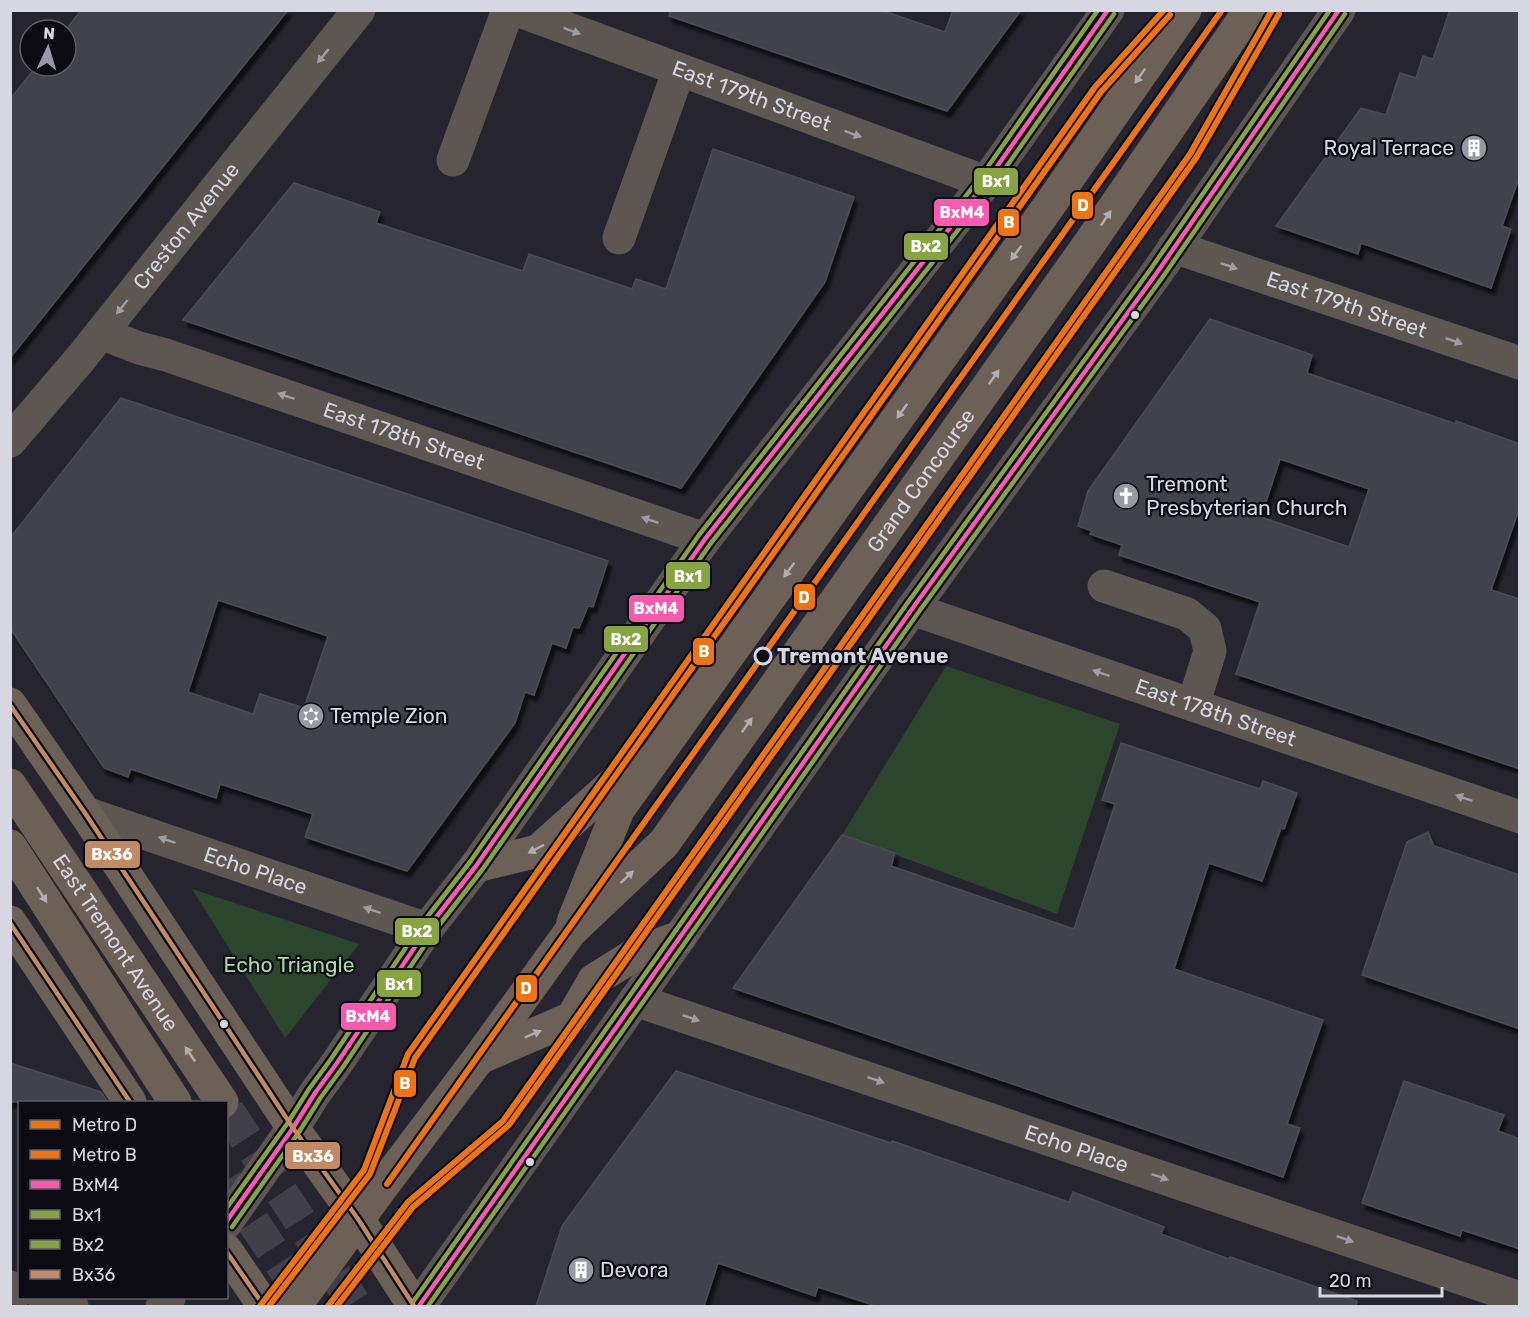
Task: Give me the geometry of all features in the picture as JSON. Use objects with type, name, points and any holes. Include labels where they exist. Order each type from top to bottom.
[{"type":"main road","name":"Grand Concourse","points":[[295,1306],[480,1058],[570,932],[664,843],[1082,253],[1250,10]]},
{"type":"main road","name":"Grand Concourse","points":[[570,932],[618,810],[1051,203],[1174,19]]},
{"type":"main road","points":[[10,704],[85,813],[293,1128],[358,1219],[414,1306]]},
{"type":"main road","points":[[476,866],[538,851],[676,729]]},
{"type":"main road","name":"East Tremont Avenue","points":[[10,786],[220,1101]]},
{"type":"main road","name":"East Tremont Avenue","points":[[10,846],[174,1101]]},
{"type":"main road","points":[[10,922],[129,1101]]},
{"type":"main road","points":[[480,1058],[572,1018],[594,980],[639,952],[680,937]]},
{"type":"main road","points":[[228,1253],[264,1306]]},
{"type":"street","name":"Creston Avenue","points":[[10,441],[102,333],[359,10]]},
{"type":"street","points":[[453,160],[508,10]]},
{"type":"street","name":"East 179th Street","points":[[517,10],[986,182]]},
{"type":"street","points":[[228,1220],[427,929],[476,866],[705,539],[986,182],[1108,10]]},
{"type":"street","points":[[419,1306],[912,609],[1156,274],[1339,10]]},
{"type":"street","points":[[619,238],[679,70]]},
{"type":"street","name":"East 179th Street","points":[[1174,248],[1520,363]]},
{"type":"street","name":"East 178th Street","points":[[102,333],[139,348],[166,355],[705,539]]},
{"type":"street","points":[[1104,586],[1188,615],[1205,629],[1210,651],[1193,705]]},
{"type":"street","name":"East 178th Street","points":[[912,609],[1520,816]]},
{"type":"street","name":"Echo Place","points":[[85,813],[427,929]]},
{"type":"street","name":"Echo Place","points":[[635,1000],[1520,1298]]},
{"type":"street","points":[[48,1299],[72,1306]]},
{"type":"green space","points":[[946,666],[1120,724],[1057,914],[842,835]]},
{"type":"green space","name":"Echo Triangle","points":[[192,889],[359,944],[285,1038]]},
{"type":"building","points":[[81,10],[288,10],[10,358],[10,99],[27,78],[78,78],[78,18],[75,18]]},
{"type":"building","points":[[670,10],[881,10],[945,32],[953,10],[1021,10],[947,111],[669,16]]},
{"type":"building","name":"Royal Terrace","points":[[1450,10],[1520,10],[1520,175],[1502,226],[1511,229],[1491,288],[1361,243],[1358,254],[1276,226],[1361,108],[1386,115],[1400,73],[1416,78],[1423,56],[1433,59]]},
{"type":"building","points":[[713,149],[854,197],[825,282],[681,488],[183,320],[294,183],[380,212],[376,223],[523,271],[529,254],[632,289],[636,279],[666,289]]},
{"type":"building","points":[[1210,319],[1312,355],[1307,373],[1520,444],[1520,506],[1491,590],[1520,599],[1520,769],[1236,674],[1260,602],[1119,555],[1122,545],[1090,534],[1092,531],[1078,526],[1088,491]],"holes":[[[1280,459],[1369,489],[1349,547],[1261,517]]]},
{"type":"building","points":[[121,398],[608,561],[593,607],[588,606],[579,628],[573,627],[566,648],[552,643],[534,695],[525,692],[515,723],[407,871],[305,837],[313,814],[220,784],[216,798],[131,769],[128,777],[104,768],[10,628],[10,538]],"holes":[[[218,600],[328,636],[304,708],[260,694],[253,714],[188,692]]]},
{"type":"building","points":[[1121,743],[1260,789],[1263,781],[1297,793],[1284,829],[1281,828],[1262,881],[1209,863],[1174,969],[1323,1020],[1287,1124],[1300,1128],[1283,1177],[733,988],[842,835],[895,853],[891,866],[1074,929],[1115,804],[1102,800]]},
{"type":"building","points":[[1428,832],[1434,846],[1520,875],[1520,1029],[1362,975],[1407,842]]},
{"type":"building","points":[[10,1063],[101,1092],[107,1101],[18,1101],[10,1102]]},
{"type":"building","points":[[676,1071],[891,1143],[892,1141],[1069,1202],[1073,1192],[1164,1227],[1161,1234],[1357,1301],[1356,1306],[876,1306],[818,1287],[815,1296],[718,1263],[704,1306],[536,1306],[562,1226]]},
{"type":"building","points":[[1404,1081],[1504,1115],[1498,1131],[1520,1139],[1520,1249],[1462,1230],[1460,1236],[1362,1203]]},
{"type":"tunnel","points":[[228,1111],[356,1306]]},
{"type":"tunnel","points":[[228,1184],[309,1306]]},
{"type":"metro line","name":"D","points":[[260,1306],[364,1170],[408,1054],[1095,87],[1164,10]]},
{"type":"metro line","name":"D","points":[[387,1184],[1222,10]]},
{"type":"metro line","name":"D","points":[[328,1306],[408,1202],[503,1121],[1190,154],[1272,10]]},
{"type":"metro line","name":"B","points":[[337,1306],[413,1207],[509,1125],[1196,158],[1279,14]]},
{"type":"metro line","name":"B","points":[[269,1306],[370,1174],[415,1058],[1101,92],[1170,15]]},
{"type":"transit line","name":"Bx2","points":[[228,1206],[287,1124],[421,925],[470,862],[699,535],[980,178],[1098,10]]},
{"type":"transit line","name":"BxM4","points":[[228,1219],[293,1128],[427,929],[476,866],[705,539],[986,182],[1108,10]]},
{"type":"transit line","name":"Bx2","points":[[413,1302],[906,605],[1150,270],[1330,10]]},
{"type":"transit line","name":"BxM4","points":[[419,1306],[912,609],[1156,274],[1339,10]]},
{"type":"transit line","name":"Bx1","points":[[232,1227],[433,933],[482,870],[711,543],[992,187],[1114,14]]},
{"type":"transit line","name":"Bx1","points":[[428,1306],[918,613],[1162,278],[1345,14]]},
{"type":"transit line","name":"Bx36","points":[[10,705],[85,813],[293,1128],[358,1219],[414,1306]]},
{"type":"transit line","name":"Bx36","points":[[10,923],[129,1101]]},
{"type":"transit line","name":"Bx36","points":[[228,1254],[264,1306]]},
{"type":"place","name":"Royal Terrace","points":[[1474,148]]},
{"type":"place","name":"Tremont Presbyterian Church","points":[[1126,496]]},
{"type":"place","name":"Tremont Avenue","points":[[763,656]]},
{"type":"place","name":"Temple Zion","points":[[311,716]]},
{"type":"place","name":"Devora","points":[[581,1270]]}]
